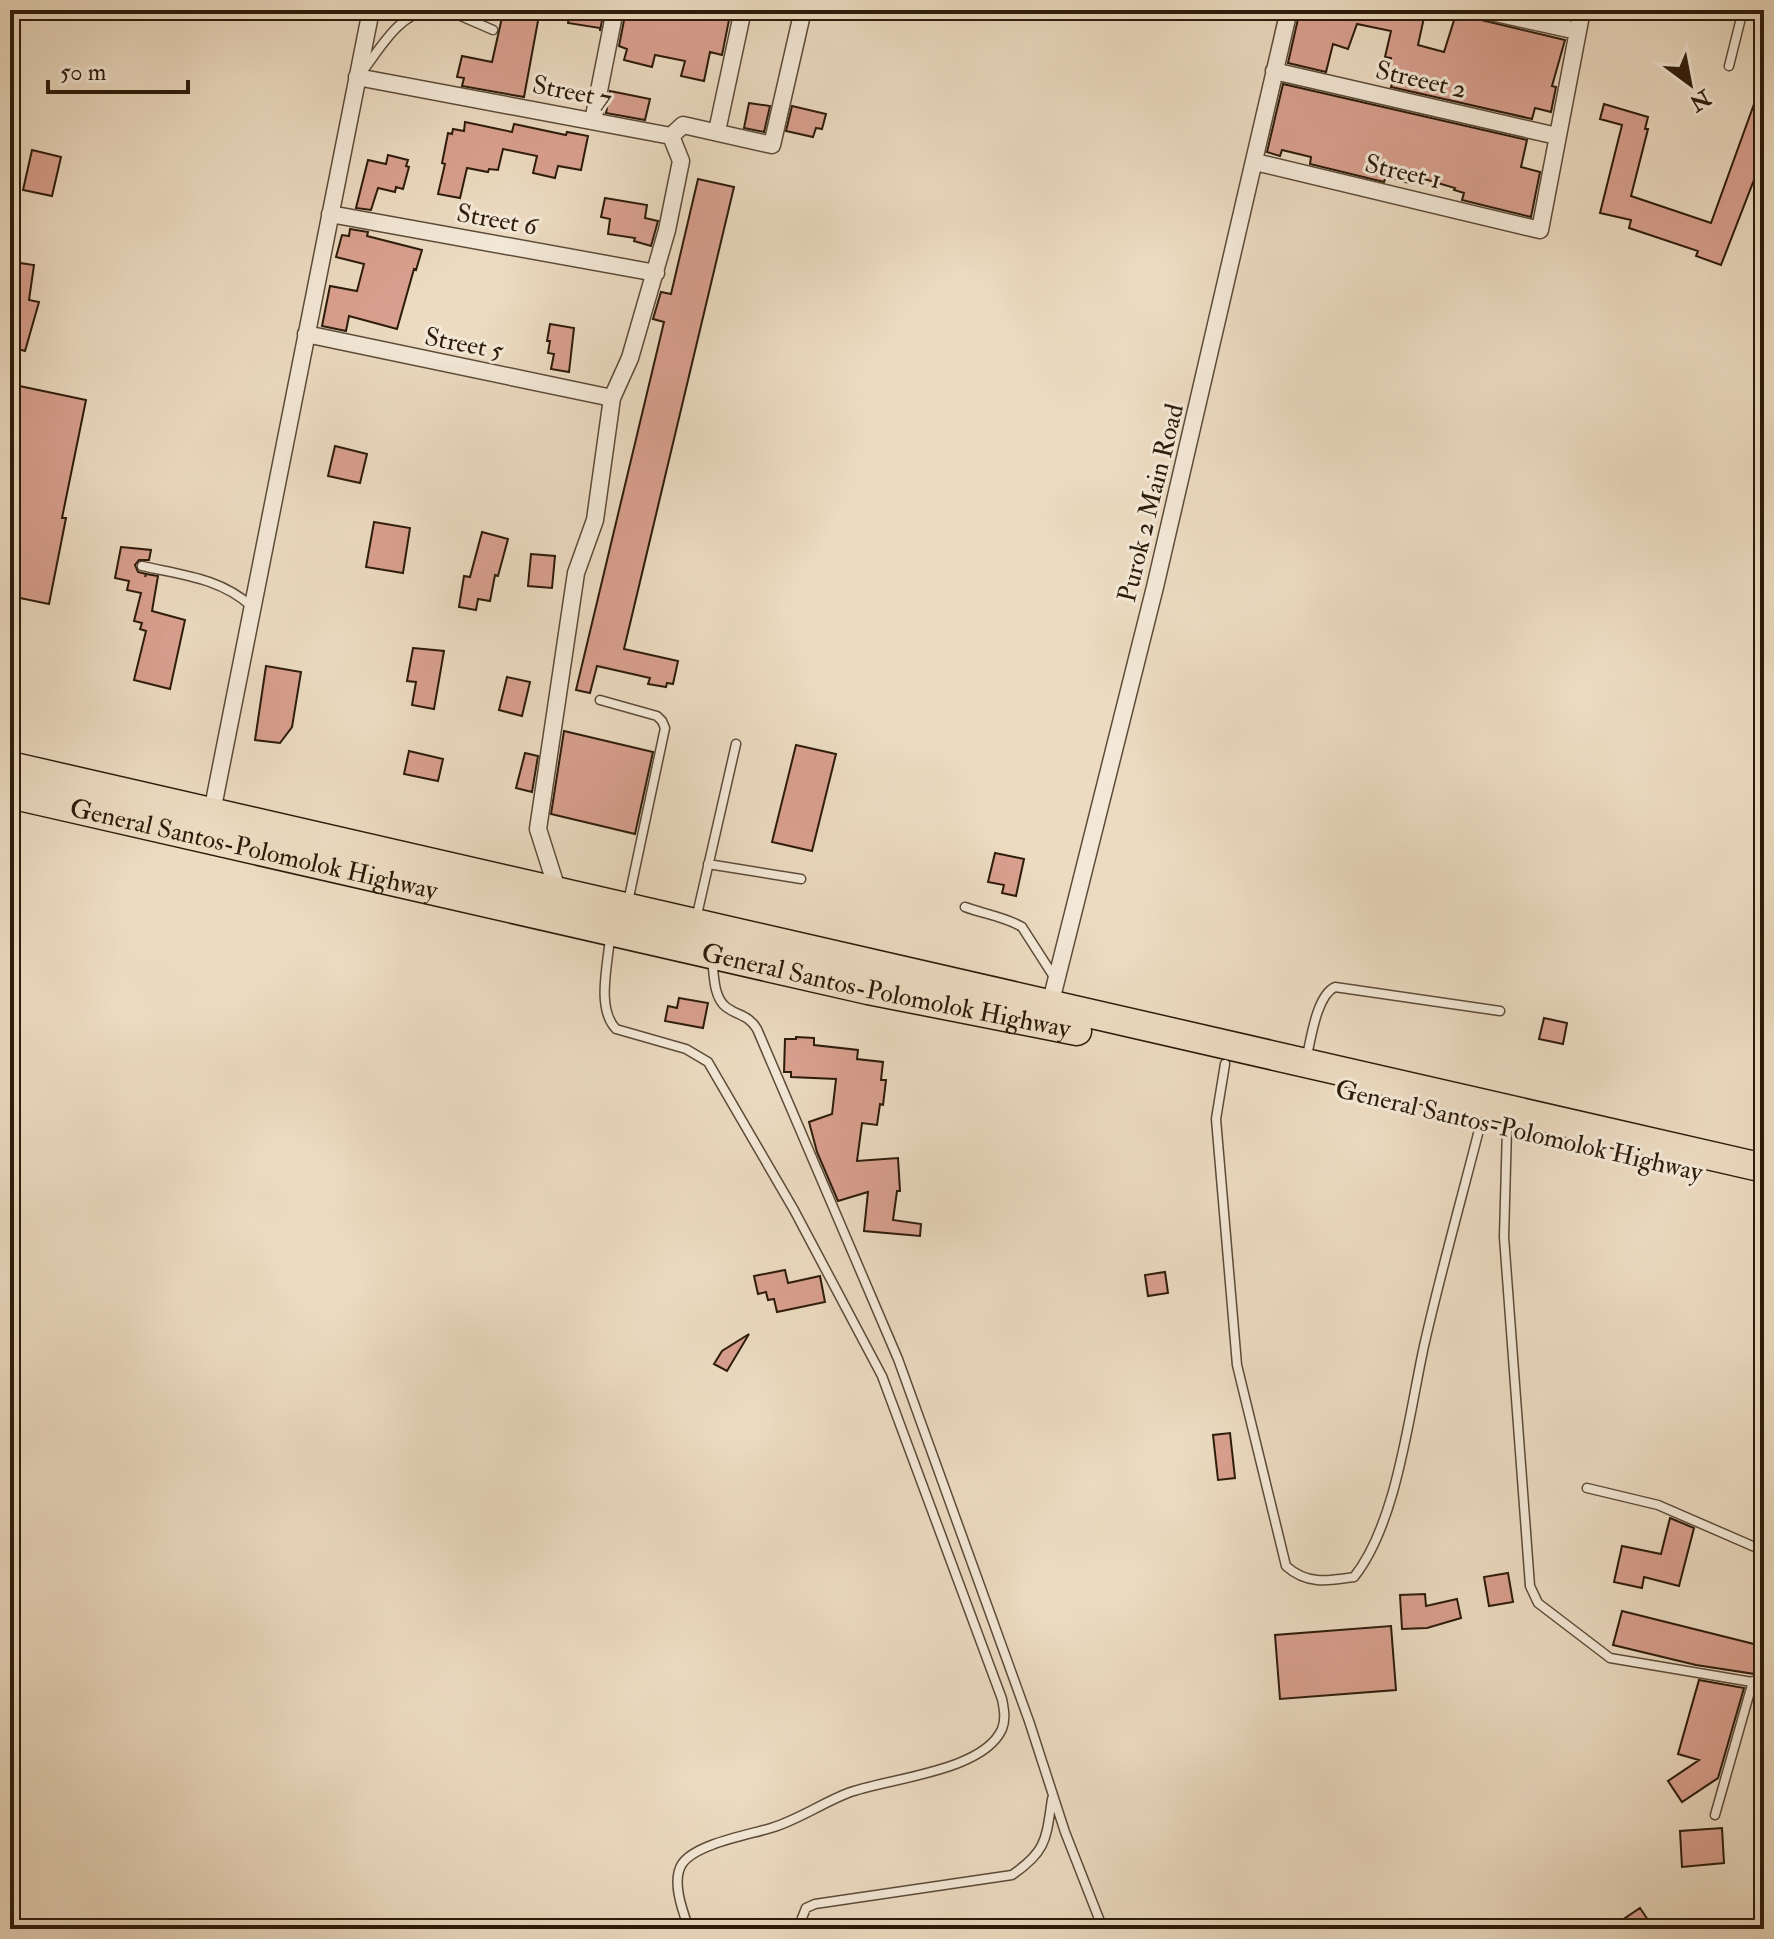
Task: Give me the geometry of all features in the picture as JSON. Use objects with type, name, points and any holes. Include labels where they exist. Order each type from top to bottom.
[{"type":"highway","points":[[10,766],[210,825],[558,892],[617,914],[695,924],[1053,993],[1306,1063],[1764,1168]]},
{"type":"highway","name":"General Santos-Polomolok Highway","points":[[10,794],[210,825],[617,914],[712,953],[868,990],[1066,1028],[1764,1186]]},
{"type":"street","points":[[210,825],[371,10]]},
{"type":"street","points":[[593,121],[615,10]]},
{"type":"street","points":[[717,131],[743,10]]},
{"type":"street","name":"Street 7","points":[[357,77],[671,136],[683,125],[772,145],[803,10]]},
{"type":"street","name":"Purok 2 Main Road","points":[[1053,993],[1155,587],[1289,10]]},
{"type":"street","points":[[1482,10],[1577,31]]},
{"type":"street","points":[[1557,136],[1582,10]]},
{"type":"street","name":"Streeet 2","points":[[1274,71],[1557,136]]},
{"type":"street","points":[[558,892],[538,829],[576,573],[595,520],[612,398],[630,358],[667,230],[681,161],[671,136]]},
{"type":"street","name":"Street 1","points":[[1255,162],[1540,230],[1557,136]]},
{"type":"street","name":"Street 6","points":[[330,214],[656,273]]},
{"type":"street","name":"Street 5","points":[[306,334],[612,398]]},
{"type":"lane","points":[[357,77],[399,25],[417,11],[430,10]]},
{"type":"lane","points":[[447,10],[493,30]]},
{"type":"lane","points":[[1729,66],[1743,10]]},
{"type":"lane","points":[[142,566],[220,584],[236,592],[252,606]]},
{"type":"lane","points":[[600,700],[657,716],[665,728],[617,914],[605,1010],[616,1029],[686,1049],[708,1062],[794,1210],[869,1350],[904,1430],[1002,1699],[1004,1713],[1003,1726],[987,1748],[954,1765],[849,1793],[794,1820],[697,1850],[682,1864],[679,1873],[678,1887],[689,1929]]},
{"type":"lane","points":[[695,924],[736,744]]},
{"type":"lane","points":[[708,864],[801,879]]},
{"type":"lane","points":[[965,907],[1022,927],[1053,993]]},
{"type":"lane","points":[[712,953],[718,997],[728,1009],[747,1017],[757,1029],[898,1359],[1103,1929]]},
{"type":"lane","points":[[1306,1063],[1321,1000],[1328,990],[1335,987],[1500,1011]]},
{"type":"lane","points":[[1225,1064],[1216,1119],[1237,1365],[1286,1566],[1298,1577],[1321,1582],[1354,1577],[1368,1559],[1403,1452],[1424,1346],[1494,1125]]},
{"type":"lane","points":[[1494,1125],[1530,1586],[1538,1603],[1610,1658],[1764,1684]]},
{"type":"lane","points":[[1587,1488],[1658,1505],[1764,1551]]},
{"type":"lane","points":[[1715,1815],[1753,1681]]},
{"type":"lane","points":[[802,1918],[806,1908],[815,1904],[1012,1875],[1032,1861],[1042,1847],[1052,1794]]},
{"type":"building","points":[[515,10],[540,10],[524,97],[462,86],[464,78],[457,77],[462,56],[492,62],[503,13],[514,15]]},
{"type":"building","points":[[570,10],[604,10],[600,31],[600,28],[568,23]]},
{"type":"building","points":[[626,10],[731,10],[722,55],[710,52],[704,81],[681,76],[685,61],[655,55],[652,67],[624,60],[627,49],[619,46]]},
{"type":"building","points":[[1300,10],[1385,10],[1405,14],[1408,10],[1425,13],[1418,45],[1444,52],[1456,14],[1565,40],[1552,86],[1556,87],[1551,112],[1535,108],[1532,119],[1391,87],[1395,74],[1389,72],[1391,58],[1385,57],[1391,31],[1357,24],[1348,49],[1333,44],[1326,72],[1288,63]]},
{"type":"building","points":[[1762,82],[1764,154],[1721,265],[1696,256],[1698,251],[1629,228],[1631,220],[1600,213],[1622,125],[1600,119],[1604,104],[1648,117],[1645,129],[1648,129],[1631,196],[1711,223]]},
{"type":"building","points":[[1283,84],[1527,140],[1521,167],[1540,172],[1531,217],[1462,200],[1464,193],[1455,188],[1414,176],[1412,184],[1386,176],[1384,182],[1310,164],[1311,157],[1282,150],[1280,156],[1267,152]]},
{"type":"building","points":[[610,91],[650,99],[645,120],[606,113]]},
{"type":"building","points":[[749,103],[770,106],[764,132],[744,128]]},
{"type":"building","points":[[792,106],[826,114],[822,129],[816,128],[813,137],[786,131]]},
{"type":"building","points":[[465,122],[512,132],[514,124],[566,135],[567,132],[588,136],[581,170],[558,166],[555,178],[533,173],[537,156],[503,149],[498,170],[489,169],[488,172],[467,168],[460,198],[438,194],[448,133],[452,134],[453,129],[464,131]]},
{"type":"building","points":[[32,150],[61,157],[52,196],[23,190]]},
{"type":"building","points":[[388,155],[408,160],[403,189],[396,187],[395,192],[378,188],[371,210],[356,208],[368,160],[386,164]]},
{"type":"building","points":[[698,179],[734,187],[624,649],[678,661],[673,684],[667,683],[666,687],[648,684],[650,678],[597,666],[590,693],[576,690],[664,322],[653,319],[661,292],[671,294]]},
{"type":"building","points":[[605,198],[647,205],[645,218],[658,221],[651,246],[634,241],[635,238],[608,234],[610,219],[601,217]]},
{"type":"building","points":[[350,229],[422,250],[397,329],[349,316],[346,331],[322,326],[330,286],[357,291],[364,264],[336,257],[342,235],[349,236]]},
{"type":"building","points":[[20,263],[34,265],[29,300],[39,302],[25,351],[10,347],[10,294],[15,295]]},
{"type":"building","points":[[550,324],[574,328],[569,372],[551,369],[554,354],[548,353],[550,341],[547,341]]},
{"type":"building","points":[[10,384],[86,400],[62,518],[66,518],[49,604],[10,596]]},
{"type":"building","points":[[335,446],[367,454],[360,483],[328,476]]},
{"type":"building","points":[[374,522],[410,528],[403,573],[366,567]]},
{"type":"building","points":[[482,532],[508,539],[498,576],[495,575],[490,601],[478,599],[476,610],[459,607],[464,576],[470,577]]},
{"type":"building","points":[[121,547],[151,550],[149,560],[139,560],[135,565],[138,572],[158,576],[152,611],[185,620],[170,689],[134,680],[146,631],[140,629],[142,623],[134,621],[141,593],[127,590],[129,581],[115,578]]},
{"type":"building","points":[[531,554],[555,556],[552,588],[528,586]]},
{"type":"building","points":[[413,648],[444,651],[434,709],[412,705],[416,682],[407,681]]},
{"type":"building","points":[[266,666],[301,672],[292,727],[280,743],[255,740]]},
{"type":"building","points":[[507,677],[530,682],[522,716],[499,710]]},
{"type":"building","points":[[564,731],[653,752],[635,834],[551,814]]},
{"type":"building","points":[[796,745],[836,754],[812,851],[772,842]]},
{"type":"building","points":[[409,751],[443,759],[438,781],[404,774]]},
{"type":"building","points":[[525,753],[538,756],[532,792],[516,788]]},
{"type":"building","points":[[995,853],[1024,859],[1016,896],[1002,893],[1004,885],[988,882]]},
{"type":"building","points":[[679,998],[708,1003],[703,1028],[665,1021],[668,1006],[677,1008]]},
{"type":"building","points":[[1544,1018],[1567,1023],[1563,1044],[1539,1039]]},
{"type":"building","points":[[814,1038],[814,1045],[858,1050],[857,1059],[883,1062],[881,1080],[886,1080],[883,1105],[880,1104],[877,1125],[862,1123],[857,1161],[898,1158],[900,1191],[897,1191],[893,1220],[921,1224],[920,1236],[864,1231],[868,1192],[838,1201],[817,1152],[809,1122],[832,1114],[836,1079],[791,1077],[791,1072],[784,1072],[785,1039]]},
{"type":"building","points":[[785,1270],[788,1283],[820,1276],[825,1302],[777,1312],[774,1299],[768,1300],[766,1292],[758,1294],[754,1276]]},
{"type":"building","points":[[1165,1272],[1168,1293],[1148,1296],[1145,1275]]},
{"type":"building","points":[[749,1334],[727,1371],[714,1364],[722,1351]]},
{"type":"building","points":[[1230,1433],[1235,1478],[1218,1480],[1213,1435]]},
{"type":"building","points":[[1670,1518],[1694,1528],[1679,1586],[1644,1577],[1642,1588],[1614,1582],[1622,1546],[1661,1554]]},
{"type":"building","points":[[1508,1573],[1513,1602],[1489,1606],[1484,1577]]},
{"type":"building","points":[[1425,1594],[1426,1606],[1457,1599],[1461,1618],[1427,1628],[1402,1629],[1400,1595]]},
{"type":"building","points":[[1622,1611],[1762,1646],[1755,1674],[1696,1665],[1613,1645]]},
{"type":"building","points":[[1391,1626],[1396,1690],[1280,1699],[1275,1635]]},
{"type":"building","points":[[1699,1680],[1744,1688],[1718,1778],[1682,1802],[1668,1781],[1699,1760],[1678,1754]]},
{"type":"building","points":[[1722,1828],[1724,1863],[1682,1867],[1680,1831]]},
{"type":"building","points":[[1640,1908],[1654,1929],[1609,1929]]}]
